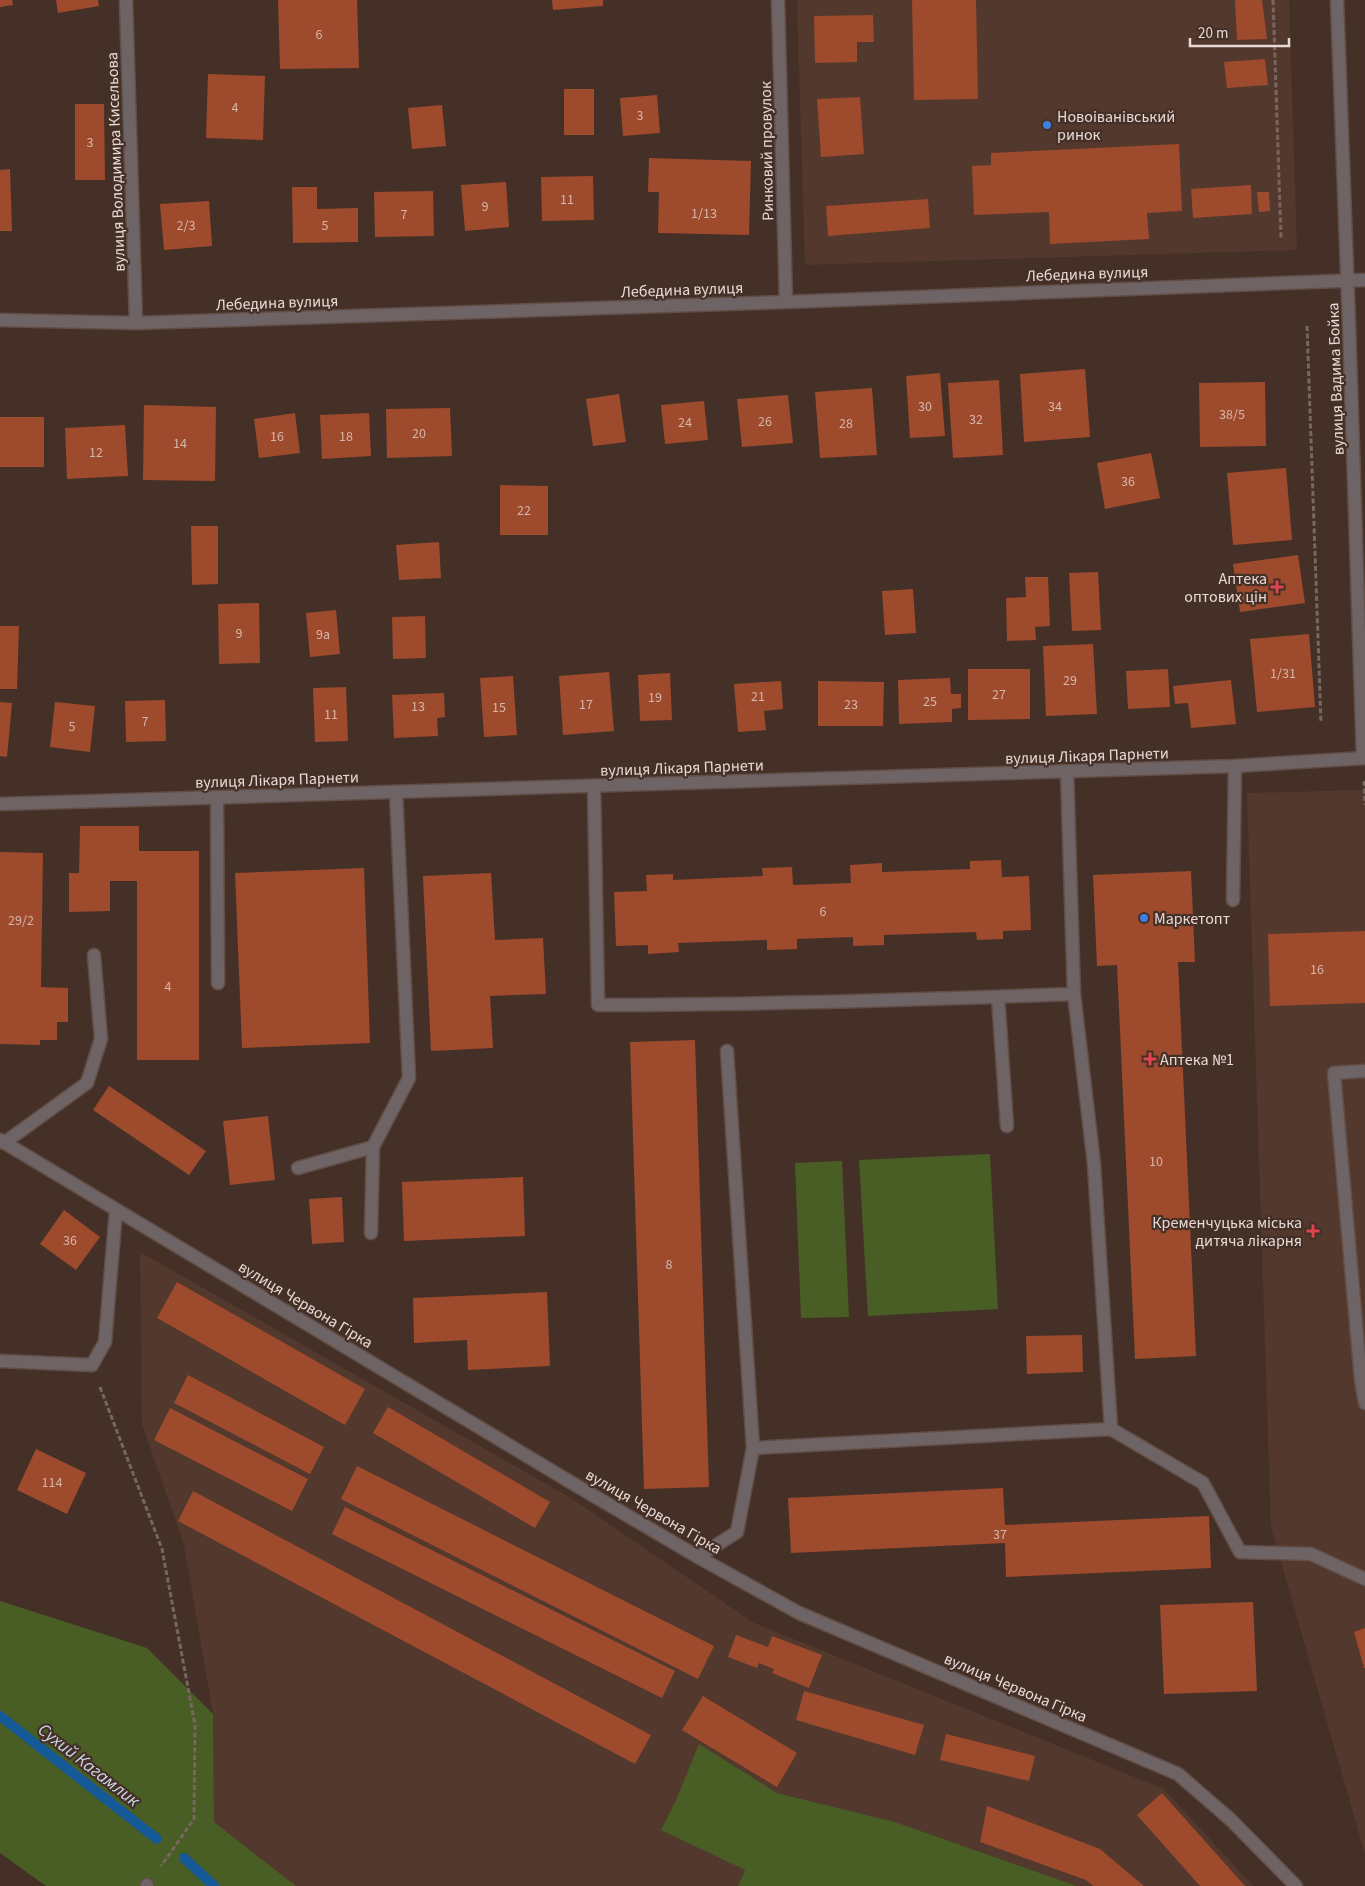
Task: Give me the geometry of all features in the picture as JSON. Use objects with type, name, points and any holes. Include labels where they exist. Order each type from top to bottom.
[{"type":"street","name":"вулиця Володимира Кисельова","points":[[126,0],[136,323]]},
{"type":"street","name":"Ринковий провулок","points":[[778,0],[786,302]]},
{"type":"street","name":"вулиця Вадима Бойка","points":[[1337,0],[1364,758]]},
{"type":"street","name":"Лебедина вулиця","points":[[0,320],[136,323],[786,302],[1365,280]]},
{"type":"street","name":"вулиця Лікаря Парнети","points":[[0,804],[1235,766],[1364,758]]},
{"type":"street","points":[[1233,900],[1235,766]]},
{"type":"street","points":[[1067,771],[1074,994],[1094,1164],[1111,1429]]},
{"type":"street","points":[[594,786],[598,1005],[725,1005],[1074,994]]},
{"type":"street","points":[[371,1233],[373,1147],[408,1078],[396,792]]},
{"type":"street","points":[[217,798],[218,983]]},
{"type":"street","points":[[2,1142],[87,1083],[101,1039],[94,955]]},
{"type":"street","points":[[998,997],[1007,1126]]},
{"type":"street","points":[[698,1557],[737,1532],[752,1448],[727,1051]]},
{"type":"street","points":[[1365,1071],[1334,1074],[1361,1380],[1365,1403]]},
{"type":"street","name":"вулиця Червона Гірка","points":[[2,1142],[698,1557],[799,1613],[1178,1774],[1231,1820],[1296,1886]]},
{"type":"street","points":[[298,1168],[373,1147]]},
{"type":"street","points":[[0,1361],[92,1364],[105,1342],[116,1210]]},
{"type":"street","points":[[752,1448],[1111,1429],[1203,1483],[1240,1552],[1311,1554],[1365,1579]]},
{"type":"path","points":[[1273,0],[1281,238]]},
{"type":"path","points":[[1308,326],[1321,723]]},
{"type":"path","points":[[92,1364],[162,1548],[195,1726],[194,1819],[147,1885]]},
{"type":"shaded area","name":"Новоіванівський ринок","points":[[797,0],[1289,0],[1297,250],[805,265]]},
{"type":"shaded area","name":"Кременчуцька міська дитяча лікарня","points":[[1365,790],[1365,1854],[1271,1527],[1247,793]]},
{"type":"shaded area","points":[[140,1252],[571,1498],[754,1623],[1164,1789],[1253,1886],[1077,1886],[895,1822],[777,1793],[699,1745],[676,1800],[661,1829],[745,1870],[738,1886],[296,1886],[214,1822],[213,1714],[184,1545],[142,1424]]},
{"type":"green space","points":[[990,1154],[998,1309],[868,1316],[859,1160]]},
{"type":"green space","points":[[842,1161],[849,1317],[801,1318],[795,1163]]},
{"type":"green space","points":[[0,1601],[147,1648],[213,1714],[214,1822],[296,1886],[46,1886],[0,1853]]},
{"type":"green space","points":[[699,1744],[777,1793],[895,1822],[1077,1886],[738,1886],[745,1870],[661,1830],[676,1800]]},
{"type":"building","points":[[0,0],[12,0],[13,5],[0,7]]},
{"type":"building","points":[[56,0],[98,0],[99,6],[58,13]]},
{"type":"building","points":[[278,0],[357,0],[359,68],[280,69]]},
{"type":"building","points":[[552,0],[603,0],[603,6],[553,10]]},
{"type":"building","points":[[912,0],[976,0],[978,99],[914,100]]},
{"type":"building","points":[[1235,0],[1262,0],[1267,39],[1237,40]]},
{"type":"building","points":[[873,15],[874,42],[857,42],[857,62],[815,63],[814,16]]},
{"type":"building","points":[[1265,59],[1268,85],[1227,88],[1224,62]]},
{"type":"building","points":[[208,74],[265,76],[263,140],[206,138]]},
{"type":"building","points":[[564,89],[594,89],[594,135],[564,135]]},
{"type":"building","points":[[657,95],[660,133],[623,136],[620,98]]},
{"type":"building","points":[[860,97],[864,154],[821,157],[817,99]]},
{"type":"building","points":[[75,104],[104,104],[105,180],[75,180]]},
{"type":"building","points":[[442,105],[446,146],[412,149],[408,108]]},
{"type":"building","points":[[1179,144],[1182,211],[1147,213],[1149,239],[1050,244],[1049,212],[974,215],[972,166],[991,165],[991,153]]},
{"type":"building","points":[[649,158],[751,161],[749,235],[658,233],[659,192],[648,192]]},
{"type":"building","points":[[10,169],[12,231],[0,231],[0,170]]},
{"type":"building","points":[[593,176],[594,220],[542,221],[541,177]]},
{"type":"building","points":[[506,182],[509,227],[465,231],[461,185]]},
{"type":"building","points":[[1251,185],[1252,214],[1193,218],[1191,189]]},
{"type":"building","points":[[292,187],[317,187],[317,209],[358,208],[358,242],[293,243]]},
{"type":"building","points":[[433,191],[434,236],[375,237],[374,192]]},
{"type":"building","points":[[1257,192],[1269,192],[1270,211],[1259,212]]},
{"type":"building","points":[[928,199],[930,228],[828,236],[826,206]]},
{"type":"building","points":[[209,201],[212,246],[164,250],[160,204]]},
{"type":"building","points":[[1085,369],[1090,437],[1024,442],[1020,374]]},
{"type":"building","points":[[940,373],[945,436],[910,438],[906,376]]},
{"type":"building","points":[[999,380],[1003,455],[953,458],[948,383]]},
{"type":"building","points":[[1265,382],[1266,446],[1200,447],[1199,383]]},
{"type":"building","points":[[872,388],[877,455],[820,458],[815,392]]},
{"type":"building","points":[[619,394],[626,442],[593,446],[586,399]]},
{"type":"building","points":[[788,395],[793,443],[742,447],[737,399]]},
{"type":"building","points":[[704,401],[708,440],[665,444],[661,405]]},
{"type":"building","points":[[144,405],[216,407],[215,481],[143,480]]},
{"type":"building","points":[[450,408],[452,456],[387,458],[386,409]]},
{"type":"building","points":[[295,413],[300,453],[259,458],[254,419]]},
{"type":"building","points":[[369,413],[371,456],[322,459],[320,415]]},
{"type":"building","points":[[0,417],[44,417],[44,467],[0,467]]},
{"type":"building","points":[[125,425],[128,476],[67,479],[65,428]]},
{"type":"building","points":[[1151,453],[1160,498],[1105,509],[1097,463]]},
{"type":"building","points":[[1286,468],[1292,540],[1233,545],[1227,473]]},
{"type":"building","points":[[500,485],[548,486],[548,535],[500,535]]},
{"type":"building","points":[[191,526],[218,526],[218,584],[192,585]]},
{"type":"building","points":[[439,542],[441,578],[399,580],[396,545]]},
{"type":"building","points":[[1298,555],[1305,603],[1240,612],[1233,564]]},
{"type":"building","points":[[1098,572],[1101,630],[1072,631],[1069,573]]},
{"type":"building","points":[[1025,577],[1048,577],[1050,626],[1035,627],[1036,640],[1007,641],[1006,598],[1026,597]]},
{"type":"building","points":[[913,589],[916,633],[885,635],[882,591]]},
{"type":"building","points":[[259,603],[260,663],[219,664],[218,604]]},
{"type":"building","points":[[336,610],[340,654],[310,657],[306,613]]},
{"type":"building","points":[[425,616],[426,658],[393,659],[392,617]]},
{"type":"building","points":[[0,626],[19,626],[17,689],[0,689]]},
{"type":"building","points":[[1309,634],[1315,707],[1257,712],[1250,639]]},
{"type":"building","points":[[1093,644],[1097,714],[1046,716],[1043,646]]},
{"type":"building","points":[[968,669],[1030,669],[1030,719],[968,720]]},
{"type":"building","points":[[1168,669],[1170,707],[1128,709],[1126,671]]},
{"type":"building","points":[[609,672],[614,731],[563,735],[559,676]]},
{"type":"building","points":[[670,673],[672,720],[640,721],[638,675]]},
{"type":"building","points":[[513,676],[517,735],[484,737],[480,678]]},
{"type":"building","points":[[950,678],[951,694],[961,694],[961,708],[952,709],[952,722],[899,724],[898,680]]},
{"type":"building","points":[[1231,680],[1236,724],[1191,728],[1188,703],[1175,704],[1173,686]]},
{"type":"building","points":[[781,681],[783,709],[764,711],[766,730],[738,732],[734,684]]},
{"type":"building","points":[[818,681],[884,682],[883,726],[818,726]]},
{"type":"building","points":[[346,687],[348,741],[315,742],[313,688]]},
{"type":"building","points":[[444,693],[445,717],[437,718],[438,736],[394,738],[392,695]]},
{"type":"building","points":[[165,700],[166,741],[126,742],[125,701]]},
{"type":"building","points":[[0,702],[12,703],[7,757],[0,756]]},
{"type":"building","points":[[55,702],[95,706],[90,752],[50,747]]},
{"type":"building","points":[[80,826],[139,826],[139,851],[199,851],[199,1060],[137,1060],[137,881],[110,881],[110,911],[69,912],[69,873],[79,873]]},
{"type":"building","points":[[0,852],[43,853],[41,987],[68,988],[68,1022],[57,1022],[57,1040],[40,1040],[40,1045],[0,1044]]},
{"type":"building","points":[[1001,860],[1002,877],[1029,876],[1031,930],[1003,931],[1003,939],[977,940],[976,932],[884,935],[884,945],[853,946],[853,937],[797,939],[797,949],[767,950],[767,940],[678,943],[679,952],[648,954],[648,945],[616,946],[614,892],[647,891],[646,875],[673,874],[673,880],[763,876],[762,868],[792,867],[793,885],[851,883],[850,865],[882,863],[882,872],[970,869],[970,861]]},
{"type":"building","points":[[364,868],[370,1043],[242,1048],[235,873]]},
{"type":"building","points":[[1191,871],[1195,962],[1178,962],[1196,1356],[1135,1359],[1117,965],[1097,966],[1093,875]]},
{"type":"building","points":[[491,873],[495,940],[543,938],[546,994],[490,996],[493,1048],[431,1051],[423,876]]},
{"type":"building","points":[[1365,931],[1365,1003],[1270,1006],[1268,934]]},
{"type":"building","points":[[695,1040],[709,1487],[644,1489],[630,1042]]},
{"type":"building","points":[[109,1086],[206,1151],[189,1175],[93,1110]]},
{"type":"building","points":[[268,1116],[275,1180],[230,1185],[223,1121]]},
{"type":"building","points":[[523,1177],[525,1236],[404,1241],[402,1182]]},
{"type":"building","points":[[342,1197],[344,1242],[312,1244],[309,1199]]},
{"type":"building","points":[[64,1210],[100,1237],[76,1270],[40,1244]]},
{"type":"building","points":[[177,1282],[365,1389],[345,1425],[157,1318]]},
{"type":"building","points":[[547,1292],[550,1366],[468,1370],[467,1340],[414,1343],[413,1298]]},
{"type":"building","points":[[1082,1335],[1083,1372],[1027,1374],[1026,1336]]},
{"type":"building","points":[[188,1375],[324,1447],[310,1474],[174,1403]]},
{"type":"building","points":[[388,1407],[550,1502],[535,1528],[373,1433]]},
{"type":"building","points":[[170,1408],[308,1479],[292,1511],[154,1440]]},
{"type":"building","points":[[36,1449],[86,1473],[67,1514],[17,1490]]},
{"type":"building","points":[[357,1466],[714,1646],[698,1679],[341,1499]]},
{"type":"building","points":[[1003,1488],[1005,1525],[1209,1516],[1211,1568],[1006,1577],[1005,1543],[791,1553],[788,1498]]},
{"type":"building","points":[[193,1491],[651,1735],[635,1764],[178,1521]]},
{"type":"building","points":[[345,1507],[675,1671],[662,1698],[332,1534]]},
{"type":"building","points":[[1253,1602],[1257,1691],[1164,1694],[1160,1605]]},
{"type":"building","points":[[1365,1628],[1365,1668],[1364,1668],[1354,1632]]},
{"type":"building","points":[[736,1635],[768,1647],[772,1636],[822,1655],[809,1688],[772,1673],[774,1669],[759,1663],[757,1668],[728,1657]]},
{"type":"building","points":[[804,1691],[924,1725],[915,1755],[796,1720]]},
{"type":"building","points":[[703,1696],[797,1753],[777,1787],[682,1730]]},
{"type":"building","points":[[946,1734],[1035,1756],[1029,1781],[940,1760]]},
{"type":"building","points":[[1162,1793],[1245,1886],[1200,1886],[1137,1815]]},
{"type":"building","points":[[987,1806],[1100,1849],[1144,1886],[1093,1886],[1086,1880],[980,1842]]},
{"type":"waterway","name":"Сухий Кагамлик","points":[[0,1716],[157,1839]]},
{"type":"waterway","name":"Сухий Кагамлик","points":[[184,1858],[214,1886]]},
{"type":"place","name":"Новоіванівський ринок","points":[[1047,125]]},
{"type":"place","name":"Аптека оптових цін","points":[[1277,587]]},
{"type":"place","name":"Маркетопт","points":[[1144,918]]},
{"type":"place","name":"Аптека №1","points":[[1150,1059]]},
{"type":"place","name":"Кременчуцька міська дитяча лікарня","points":[[1313,1231]]}]
